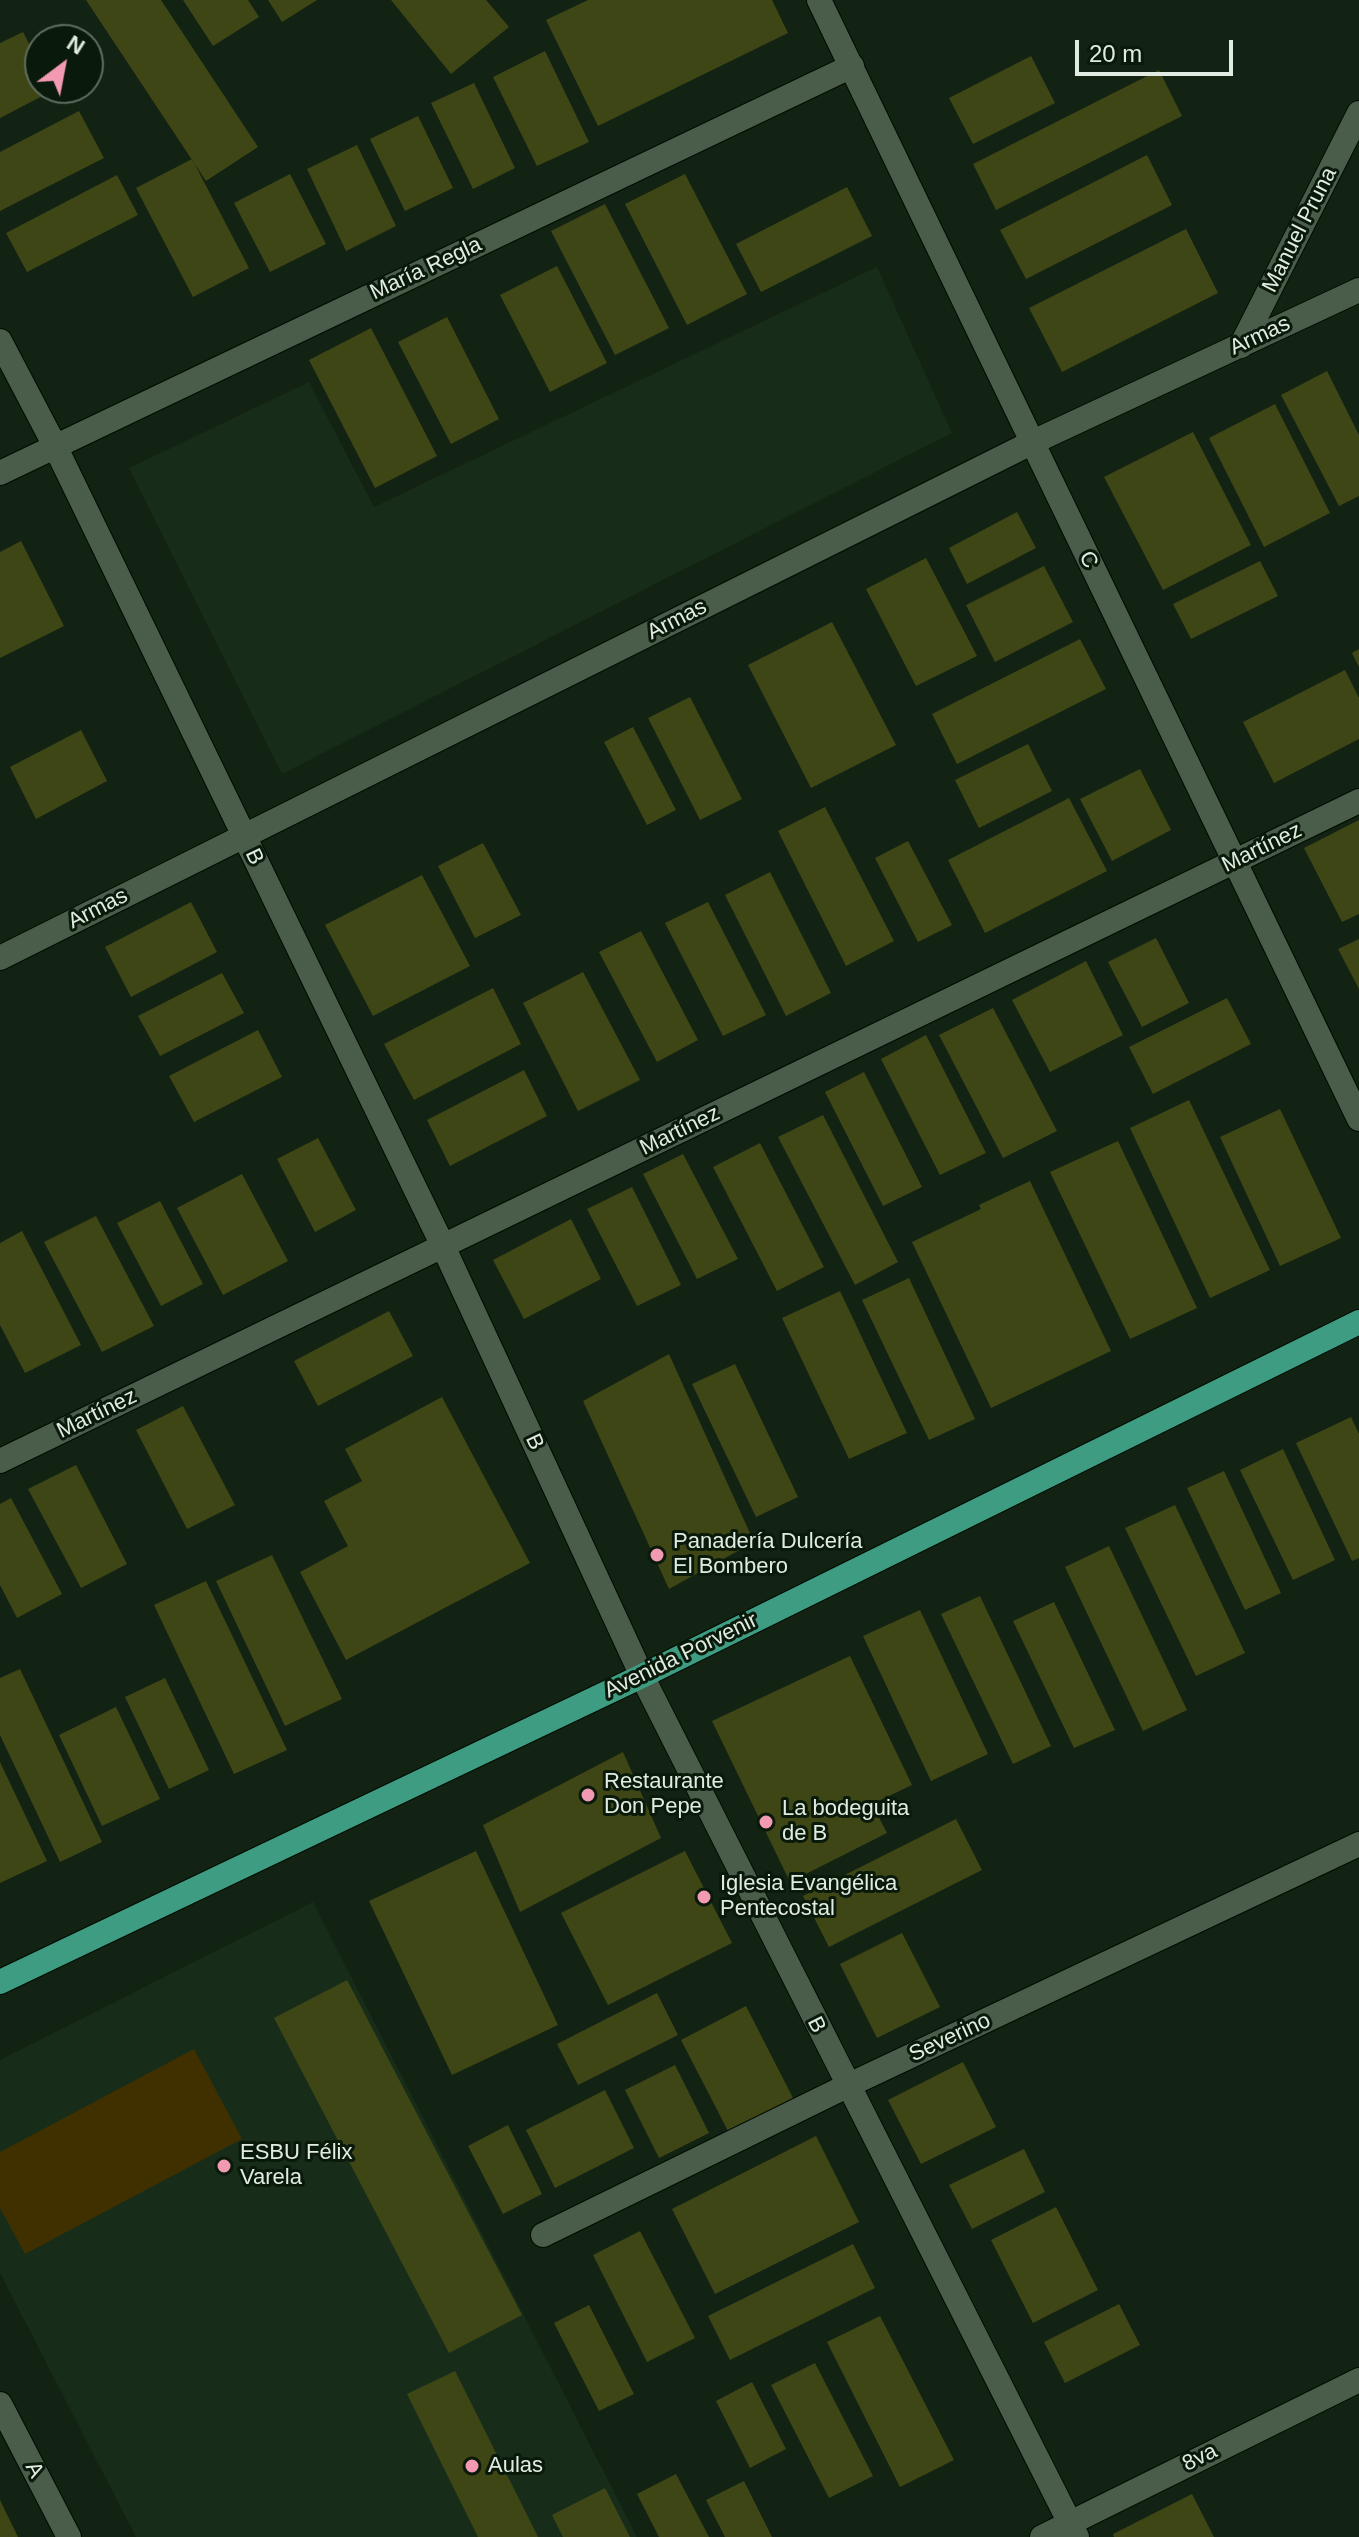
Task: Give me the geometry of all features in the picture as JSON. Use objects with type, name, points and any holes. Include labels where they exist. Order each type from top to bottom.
[{"type":"main road","name":"Avenida Porvenir","points":[[0,1982],[642,1676],[1359,1322]]},
{"type":"street","name":"C","points":[[819,0],[1359,1119]]},
{"type":"street","name":"María Regla","points":[[0,473],[852,66]]},
{"type":"street","name":"Manuel Pruna","points":[[1241,346],[1359,113]]},
{"type":"street","name":"Armas","points":[[0,958],[1031,443],[1359,290]]},
{"type":"street","name":"B","points":[[0,341],[55,446],[443,1246],[642,1676],[1074,2529]]},
{"type":"street","name":"Martínez","points":[[0,1461],[1359,801]]},
{"type":"street","name":"Severino","points":[[543,2235],[847,2086],[1359,1844]]},
{"type":"street","name":"8va","points":[[1042,2537],[1074,2529],[1359,2380]]},
{"type":"street","name":"A","points":[[0,2404],[69,2537]]},
{"type":"shaded area","points":[[877,267],[952,433],[282,774],[129,468],[309,382],[374,507]]},
{"type":"shaded area","name":"ESBU Félix Varela","points":[[313,1902],[637,2537],[136,2537],[0,2273],[0,2060]]},
{"type":"shaded area","points":[[194,2049],[242,2139],[25,2254],[0,2208],[0,2152]]},
{"type":"building","points":[[86,0],[161,0],[258,147],[206,181]]},
{"type":"building","points":[[183,0],[248,0],[259,17],[213,46]]},
{"type":"building","points":[[268,0],[317,0],[282,22]]},
{"type":"building","points":[[391,0],[486,0],[509,27],[451,74]]},
{"type":"building","points":[[588,0],[772,0],[788,33],[598,126],[546,20]]},
{"type":"building","points":[[24,34],[24,104],[27,104],[0,118],[0,43]]},
{"type":"building","points":[[545,51],[589,142],[537,166],[493,77]]},
{"type":"building","points":[[1031,56],[1055,103],[973,144],[949,98]]},
{"type":"building","points":[[1159,70],[1182,116],[996,210],[973,164]]},
{"type":"building","points":[[474,83],[515,168],[473,189],[431,103]]},
{"type":"building","points":[[79,111],[104,158],[0,211],[0,152]]},
{"type":"building","points":[[418,116],[453,188],[405,211],[370,139]]},
{"type":"building","points":[[357,145],[396,226],[346,251],[307,169]]},
{"type":"building","points":[[1147,155],[1172,205],[1026,279],[1000,230]]},
{"type":"building","points":[[192,159],[249,268],[193,297],[136,188]]},
{"type":"building","points":[[290,174],[326,244],[270,272],[234,203]]},
{"type":"building","points":[[685,174],[747,294],[687,325],[625,204]]},
{"type":"building","points":[[117,175],[138,215],[27,272],[6,233]]},
{"type":"building","points":[[847,187],[872,236],[761,292],[736,244]]},
{"type":"building","points":[[605,204],[669,328],[615,355],[551,231]]},
{"type":"building","points":[[1186,229],[1218,293],[1062,372],[1029,308]]},
{"type":"building","points":[[557,266],[607,363],[550,392],[500,295]]},
{"type":"building","points":[[447,317],[499,419],[451,444],[398,342]]},
{"type":"building","points":[[371,328],[437,456],[375,488],[309,360]]},
{"type":"building","points":[[1327,371],[1359,435],[1359,496],[1339,506],[1281,395]]},
{"type":"building","points":[[1275,404],[1330,513],[1264,547],[1209,438]]},
{"type":"building","points":[[1193,432],[1251,545],[1163,590],[1104,477]]},
{"type":"building","points":[[1017,512],[1036,548],[967,584],[949,548]]},
{"type":"building","points":[[21,541],[64,626],[0,658],[0,552]]},
{"type":"building","points":[[926,558],[977,656],[916,686],[866,589]]},
{"type":"building","points":[[1260,561],[1278,596],[1191,639],[1173,604]]},
{"type":"building","points":[[1044,566],[1073,622],[995,662],[966,605]]},
{"type":"building","points":[[832,622],[896,745],[811,788],[748,665]]},
{"type":"building","points":[[1080,639],[1106,689],[957,764],[932,714]]},
{"type":"building","points":[[1359,649],[1359,667],[1352,653]]},
{"type":"building","points":[[1345,670],[1359,698],[1359,739],[1274,783],[1243,722]]},
{"type":"building","points":[[690,697],[742,799],[700,820],[648,718]]},
{"type":"building","points":[[633,727],[676,810],[647,825],[604,742]]},
{"type":"building","points":[[81,730],[107,781],[36,819],[10,767]]},
{"type":"building","points":[[1028,744],[1052,791],[979,828],[955,780]]},
{"type":"building","points":[[1140,769],[1171,830],[1112,861],[1080,799]]},
{"type":"building","points":[[1069,798],[1107,871],[985,933],[948,860]]},
{"type":"building","points":[[825,807],[894,941],[846,966],[778,831]]},
{"type":"building","points":[[1359,820],[1359,914],[1342,922],[1304,848]]},
{"type":"building","points":[[908,841],[952,925],[918,942],[875,858]]},
{"type":"building","points":[[483,843],[521,915],[475,938],[438,866]]},
{"type":"building","points":[[770,872],[831,993],[786,1016],[725,895]]},
{"type":"building","points":[[422,875],[470,966],[373,1016],[325,925]]},
{"type":"building","points":[[191,902],[217,952],[131,997],[105,947]]},
{"type":"building","points":[[708,902],[766,1015],[723,1036],[665,923]]},
{"type":"building","points":[[641,931],[698,1040],[657,1062],[599,952]]},
{"type":"building","points":[[1156,938],[1189,1003],[1142,1027],[1108,962]]},
{"type":"building","points":[[1359,939],[1359,989],[1338,949]]},
{"type":"building","points":[[1086,961],[1123,1035],[1050,1072],[1012,1000]]},
{"type":"building","points":[[583,972],[640,1080],[578,1111],[523,1003]]},
{"type":"building","points":[[222,973],[244,1013],[160,1056],[138,1016]]},
{"type":"building","points":[[493,988],[521,1044],[414,1100],[384,1044]]},
{"type":"building","points":[[1227,998],[1251,1044],[1153,1094],[1129,1047]]},
{"type":"building","points":[[993,1008],[1057,1131],[1003,1158],[939,1035]]},
{"type":"building","points":[[258,1030],[282,1077],[194,1122],[169,1076]]},
{"type":"building","points":[[926,1035],[986,1153],[940,1175],[881,1059]]},
{"type":"building","points":[[524,1070],[547,1116],[450,1166],[427,1120]]},
{"type":"building","points":[[864,1072],[922,1187],[883,1206],[825,1092]]},
{"type":"building","points":[[1189,1100],[1270,1270],[1210,1298],[1130,1128]]},
{"type":"building","points":[[1280,1109],[1341,1238],[1280,1266],[1220,1137]]},
{"type":"building","points":[[823,1115],[898,1262],[855,1285],[778,1137]]},
{"type":"building","points":[[318,1138],[356,1210],[315,1232],[277,1159]]},
{"type":"building","points":[[1118,1141],[1197,1308],[1130,1339],[1050,1172]]},
{"type":"building","points":[[760,1143],[824,1267],[777,1291],[713,1167]]},
{"type":"building","points":[[683,1154],[738,1259],[697,1279],[643,1174]]},
{"type":"building","points":[[242,1174],[288,1261],[223,1295],[177,1208]]},
{"type":"building","points":[[1030,1181],[1111,1351],[991,1408],[912,1242]]},
{"type":"building","points":[[632,1187],[681,1285],[637,1306],[587,1209]]},
{"type":"building","points":[[160,1201],[203,1284],[161,1306],[117,1223]]},
{"type":"building","points":[[96,1216],[154,1326],[102,1352],[44,1242]]},
{"type":"building","points":[[571,1219],[601,1279],[524,1319],[493,1260]]},
{"type":"building","points":[[22,1231],[81,1345],[25,1373],[0,1325],[0,1243]]},
{"type":"building","points":[[909,1278],[975,1419],[929,1440],[862,1300]]},
{"type":"building","points":[[840,1291],[907,1433],[849,1459],[782,1318]]},
{"type":"building","points":[[389,1311],[413,1356],[318,1406],[294,1361]]},
{"type":"building","points":[[669,1354],[754,1542],[669,1589],[583,1401]]},
{"type":"building","points":[[735,1364],[798,1497],[756,1517],[692,1384]]},
{"type":"building","points":[[442,1397],[530,1563],[346,1660],[300,1572],[348,1546],[324,1501],[362,1481],[345,1449]]},
{"type":"building","points":[[183,1406],[235,1505],[187,1529],[136,1430]]},
{"type":"building","points":[[1351,1417],[1359,1434],[1359,1558],[1352,1561],[1296,1443]]},
{"type":"building","points":[[1283,1449],[1335,1560],[1293,1580],[1240,1470]]},
{"type":"building","points":[[76,1465],[127,1564],[81,1588],[28,1489]]},
{"type":"building","points":[[1224,1471],[1281,1593],[1245,1610],[1187,1488]]},
{"type":"building","points":[[11,1498],[62,1594],[17,1618],[0,1585],[0,1504]]},
{"type":"building","points":[[1175,1505],[1245,1653],[1196,1676],[1125,1528]]},
{"type":"building","points":[[1109,1546],[1187,1710],[1143,1731],[1065,1567]]},
{"type":"building","points":[[272,1555],[342,1699],[285,1726],[216,1581]]},
{"type":"building","points":[[206,1581],[287,1750],[234,1774],[154,1605]]},
{"type":"building","points":[[980,1596],[1051,1746],[1013,1764],[941,1614]]},
{"type":"building","points":[[1054,1602],[1115,1730],[1074,1748],[1013,1621]]},
{"type":"building","points":[[920,1610],[988,1754],[931,1781],[863,1636]]},
{"type":"building","points":[[850,1656],[912,1785],[872,1804],[887,1833],[790,1882],[712,1721]]},
{"type":"building","points":[[20,1669],[102,1842],[60,1862],[0,1735],[0,1678]]},
{"type":"building","points":[[165,1678],[209,1770],[169,1789],[125,1697]]},
{"type":"building","points":[[116,1707],[160,1799],[102,1826],[59,1735]]},
{"type":"building","points":[[623,1752],[661,1838],[520,1912],[483,1825]]},
{"type":"building","points":[[0,1762],[47,1861],[0,1883]]},
{"type":"building","points":[[956,1819],[982,1870],[829,1947],[803,1896]]},
{"type":"building","points":[[476,1851],[558,2025],[452,2075],[369,1901]]},
{"type":"building","points":[[685,1851],[732,1943],[608,2005],[561,1913]]},
{"type":"building","points":[[902,1933],[940,2007],[877,2038],[840,1964]]},
{"type":"building","points":[[347,1980],[522,2315],[449,2353],[274,2018]]},
{"type":"building","points":[[657,1993],[678,2035],[578,2085],[557,2044]]},
{"type":"building","points":[[746,2006],[793,2098],[728,2131],[681,2040]]},
{"type":"building","points":[[963,2062],[996,2127],[921,2164],[888,2100]]},
{"type":"building","points":[[675,2065],[709,2133],[659,2158],[625,2090]]},
{"type":"building","points":[[605,2090],[634,2148],[555,2188],[526,2130]]},
{"type":"building","points":[[508,2125],[542,2194],[503,2214],[468,2146]]},
{"type":"building","points":[[816,2136],[859,2222],[715,2294],[672,2209]]},
{"type":"building","points":[[1024,2149],[1045,2192],[972,2229],[949,2185]]},
{"type":"building","points":[[1056,2207],[1098,2290],[1033,2323],[991,2240]]},
{"type":"building","points":[[640,2231],[695,2338],[647,2362],[593,2255]]},
{"type":"building","points":[[853,2244],[875,2288],[730,2360],[708,2316]]},
{"type":"building","points":[[1119,2304],[1140,2345],[1065,2383],[1044,2342]]},
{"type":"building","points":[[589,2305],[634,2394],[599,2411],[554,2323]]},
{"type":"building","points":[[880,2316],[954,2460],[900,2487],[827,2342]]},
{"type":"building","points":[[815,2363],[873,2476],[829,2498],[771,2385]]},
{"type":"building","name":"Aulas","points":[[455,2371],[538,2537],[478,2537],[407,2394]]},
{"type":"building","points":[[752,2382],[786,2449],[750,2468],[716,2401]]},
{"type":"building","points":[[676,2474],[709,2537],[659,2537],[637,2494]]},
{"type":"building","points":[[744,2481],[772,2537],[725,2537],[706,2500]]},
{"type":"building","points":[[605,2488],[630,2537],[563,2537],[552,2515]]},
{"type":"building","points":[[1192,2494],[1214,2537],[1114,2537],[1113,2534]]},
{"type":"building","points":[[0,2500],[18,2537],[0,2537]]},
{"type":"place","name":"Panadería Dulcería El Bombero","points":[[657,1555]]},
{"type":"place","name":"Restaurante Don Pepe","points":[[588,1795]]},
{"type":"place","name":"La bodeguita de B","points":[[766,1822]]},
{"type":"place","name":"Iglesia Evangélica Pentecostal","points":[[704,1897]]},
{"type":"place","name":"ESBU Félix Varela","points":[[224,2166]]},
{"type":"place","name":"Aulas","points":[[472,2466]]}]
